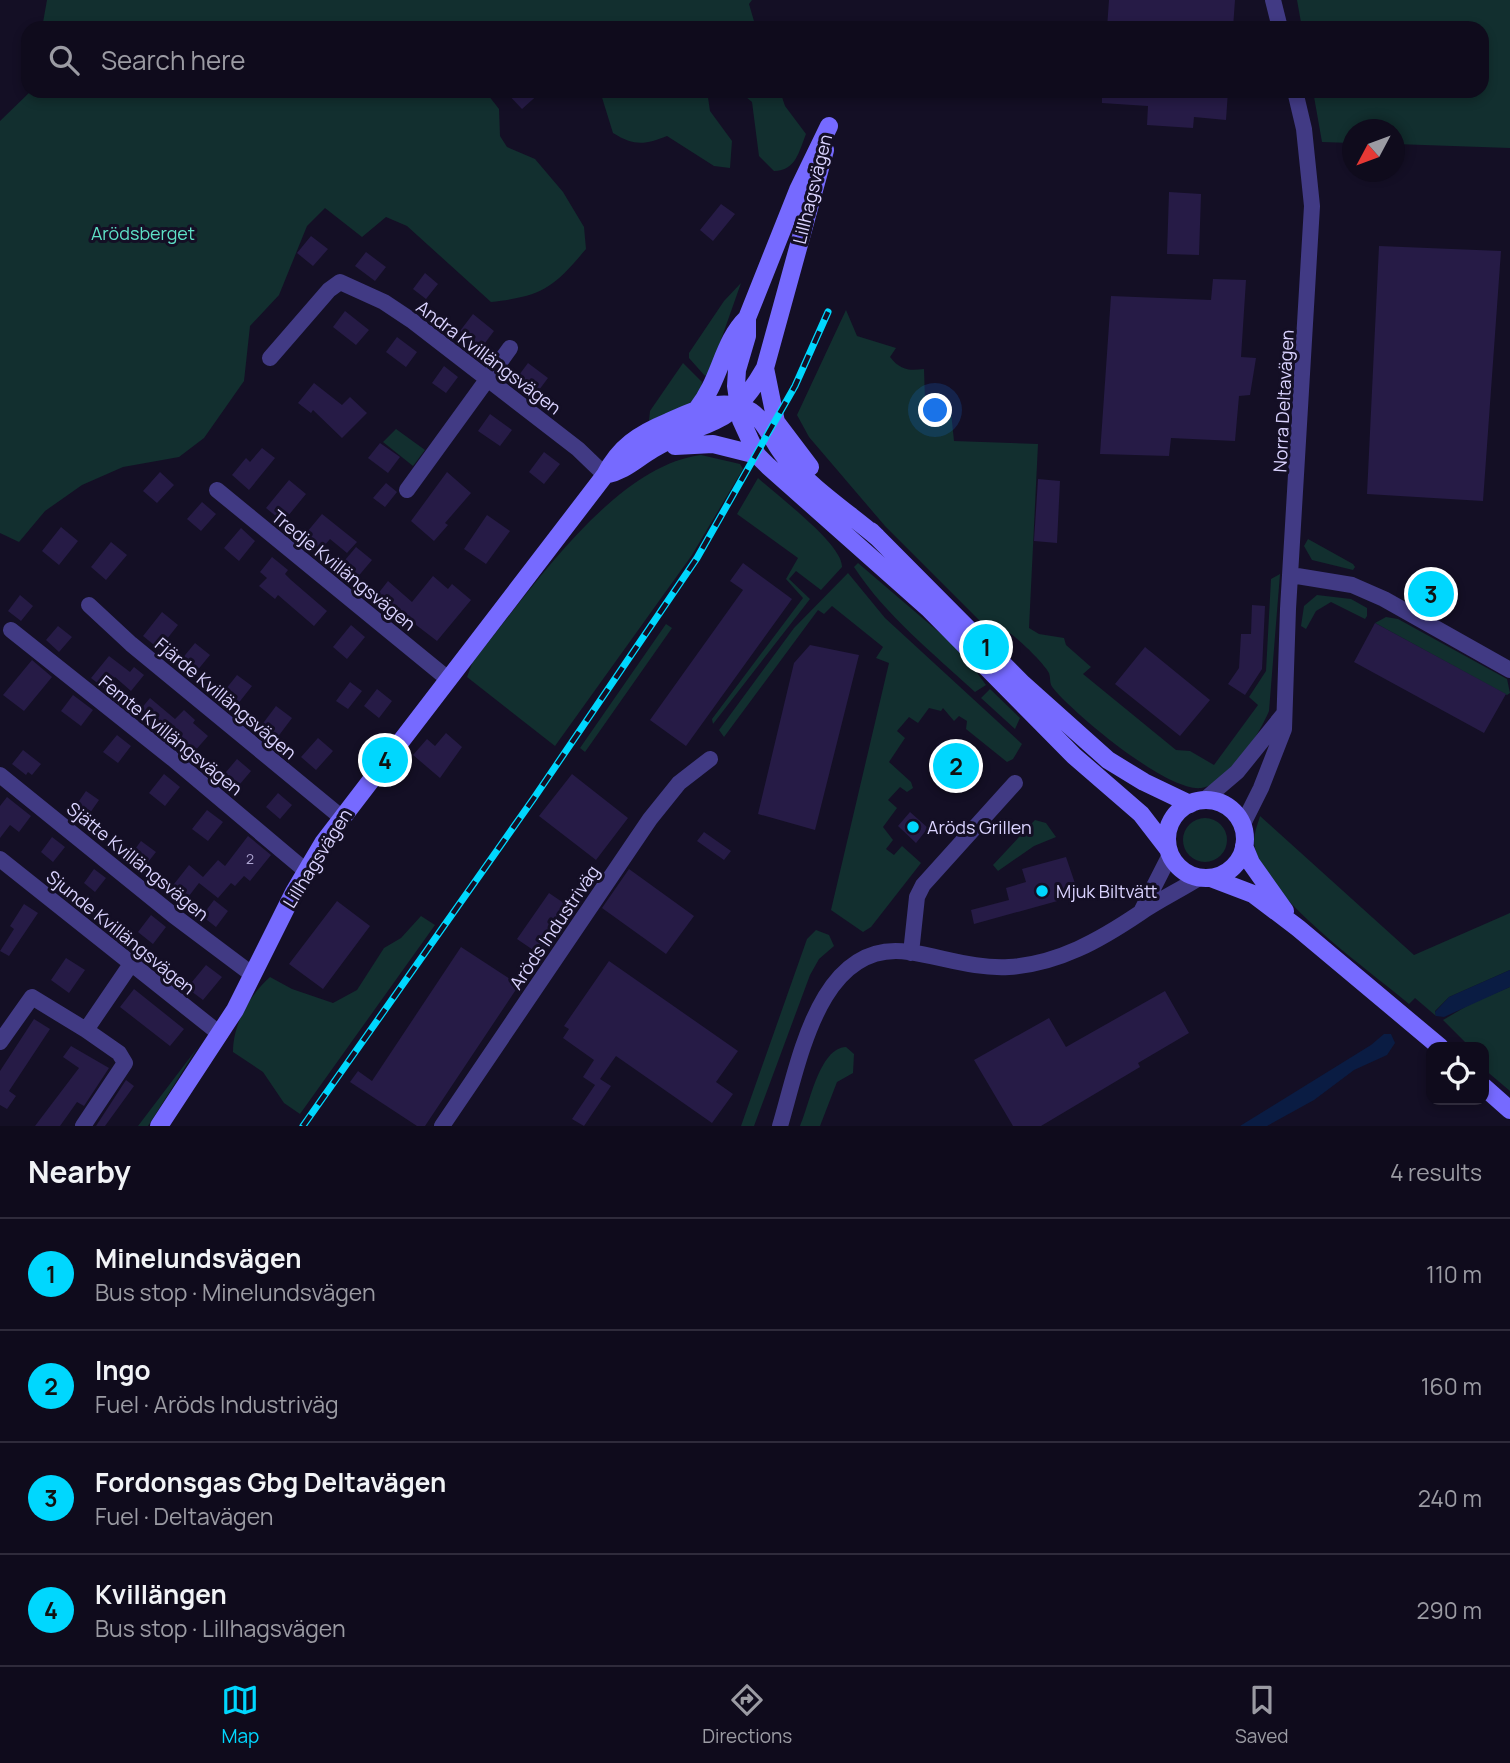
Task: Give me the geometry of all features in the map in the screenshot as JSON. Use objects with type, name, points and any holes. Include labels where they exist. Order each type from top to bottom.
[{"type":"main road","name":"Lillhagsvägen","points":[[605,475],[622,471],[654,448],[722,420],[738,406],[752,392],[765,368],[824,157],[829,126],[798,190],[747,318],[747,336],[737,370],[738,406],[757,455]]},
{"type":"main road","name":"Lillhagsvägen","points":[[697,409],[718,377],[733,331],[747,318]]},
{"type":"main road","name":"Lillhagsvägen","points":[[765,368],[776,422],[801,457],[877,537]]},
{"type":"main road","name":"Lillhagsvägen","points":[[159,1126],[220,1034],[306,871],[341,817],[605,475],[614,456],[635,440],[697,409],[716,404],[738,406]]},
{"type":"main road","points":[[738,406],[757,416],[778,449],[811,485],[877,537],[1023,684],[1108,760],[1144,782],[1197,802],[1230,809],[1242,826],[1244,846],[1262,879],[1298,928]]},
{"type":"main road","points":[[654,448],[713,444],[757,455],[919,599],[1074,756],[1141,814],[1182,870],[1253,894],[1298,928],[1434,1042]]},
{"type":"main road","points":[[1169,852],[1167,836],[1171,822],[1179,811],[1197,802]]},
{"type":"main road","points":[[1205,878],[1235,865],[1244,846]]},
{"type":"main road","points":[[1489,1091],[1510,1110]]},
{"type":"street","points":[[1273,0],[1278,21]]},
{"type":"street","name":"Norra Deltavägen","points":[[1242,826],[1282,741],[1312,206],[1304,129],[1296,98]]},
{"type":"street","name":"Andra Kvillängsvägen","points":[[270,358],[329,290],[340,282],[384,302],[489,379],[578,449],[605,475]]},
{"type":"street","points":[[407,490],[510,348]]},
{"type":"street","name":"Tredje Kvillängsvägen","points":[[217,490],[448,679]]},
{"type":"street","points":[[1292,575],[1352,584],[1510,670]]},
{"type":"street","name":"Fjärde Kvillängsvägen","points":[[89,605],[111,627],[341,817]]},
{"type":"street","name":"Femte Kvillängsvägen","points":[[12,631],[173,759],[306,871]]},
{"type":"street","points":[[1197,802],[1237,772],[1283,715]]},
{"type":"street","name":"Aröds Industriväg","points":[[442,1126],[650,819],[679,783],[710,759]]},
{"type":"street","name":"Sjätte Kvillängsvägen","points":[[0,775],[173,915],[253,975]]},
{"type":"street","points":[[911,953],[917,897],[923,885],[1015,783]]},
{"type":"street","points":[[1141,912],[1169,852]]},
{"type":"street","name":"Sjunde Kvillängsvägen","points":[[0,859],[220,1034]]},
{"type":"street","points":[[780,1126],[796,1069],[826,992],[851,966],[874,953],[911,953],[972,966],[1032,964],[1094,943],[1141,912],[1205,878]]},
{"type":"street","points":[[86,1030],[131,964]]},
{"type":"street","points":[[0,1042],[32,997],[119,1053],[125,1063],[83,1126]]},
{"type":"green space","points":[[47,0],[752,0],[749,4],[754,21],[43,21]]},
{"type":"green space","points":[[1297,0],[1510,0],[1510,148],[1405,144],[1405,119],[1342,119],[1342,143],[1322,142],[1314,98],[1489,98],[1489,21],[1301,21]]},
{"type":"green space","name":"Arödsberget","points":[[24,98],[490,98],[499,109],[500,136],[507,147],[535,159],[563,192],[584,227],[586,249],[565,273],[546,288],[523,297],[491,302],[407,226],[386,217],[362,237],[325,208],[307,226],[279,295],[250,326],[244,381],[204,438],[179,457],[123,467],[82,485],[45,511],[19,542],[0,533],[0,121]]},
{"type":"green space","points":[[602,98],[708,98],[710,111],[732,141],[730,168],[714,166],[667,136],[640,143],[613,133]]},
{"type":"green space","points":[[747,98],[782,98],[785,106],[806,134],[796,159],[787,168],[774,171],[759,156],[752,102]]},
{"type":"green space","points":[[741,283],[710,371],[705,376],[689,358],[689,353],[724,301]]},
{"type":"green space","points":[[846,310],[857,336],[896,348],[890,357],[901,367],[909,370],[924,369],[925,401],[930,412],[951,412],[954,441],[1038,444],[1029,628],[1039,634],[1064,638],[1066,645],[1091,667],[1083,674],[1176,750],[1190,751],[1214,765],[1258,705],[1249,697],[1266,671],[1271,579],[1280,574],[1269,711],[1242,757],[1222,778],[1201,788],[1186,786],[1145,765],[1100,732],[1053,688],[1049,673],[1026,647],[1003,629],[988,629],[885,526],[809,437],[797,415]]},
{"type":"green space","points":[[683,363],[702,382],[696,398],[682,408],[649,421],[650,411]]},
{"type":"green space","points":[[396,429],[425,450],[413,466],[383,442]]},
{"type":"green space","points":[[701,455],[740,464],[743,469],[692,555],[555,746],[467,677],[473,661],[574,537],[604,508],[636,483],[668,464]]},
{"type":"green space","points":[[758,478],[821,533],[839,557],[842,567],[821,590],[796,571],[789,579],[810,599],[713,724],[712,719],[803,598],[786,579],[798,558],[737,514]]},
{"type":"green space","points":[[1308,539],[1355,567],[1353,570],[1312,560],[1304,546]]},
{"type":"green space","points":[[858,563],[961,651],[986,685],[975,692],[911,633],[867,585],[854,567]]},
{"type":"green space","points":[[848,573],[885,618],[1022,744],[1013,759],[1007,762],[966,729],[967,721],[959,716],[954,721],[943,708],[941,711],[929,708],[918,723],[909,717],[897,731],[905,738],[889,762],[911,782],[913,788],[907,792],[900,787],[888,800],[897,808],[883,827],[893,840],[886,849],[894,855],[902,846],[921,863],[871,927],[863,932],[831,910],[889,663],[876,658],[883,647],[832,606],[824,614],[818,610],[724,737],[719,730],[794,628]]},
{"type":"green space","points":[[1317,595],[1351,599],[1367,608],[1367,616],[1365,619],[1331,602],[1316,611],[1306,629],[1301,626],[1304,606]]},
{"type":"green space","points":[[1386,617],[1398,619],[1507,679],[1510,693],[1507,695],[1375,623]]},
{"type":"green space","points":[[666,624],[672,628],[585,752],[580,748]]},
{"type":"green space","points":[[990,689],[1020,718],[1015,729],[981,698]]},
{"type":"green space","points":[[1260,816],[1414,955],[1510,913],[1510,970],[1449,997],[1435,1011],[1436,1016],[1415,998],[1409,1004],[1321,932],[1278,889],[1263,868],[1254,844]]},
{"type":"green space","points":[[1205,818],[1214,819],[1221,824],[1226,831],[1226,849],[1221,856],[1214,861],[1205,862],[1196,861],[1189,856],[1184,849],[1183,840],[1184,831],[1189,824],[1196,819]]},
{"type":"green space","points":[[1035,820],[1046,823],[1056,837],[1034,846],[998,871],[993,865]]},
{"type":"green space","points":[[421,916],[435,925],[300,1114],[284,1103],[263,1072],[233,1052],[239,1021],[249,1002],[270,977],[292,989],[333,1003],[357,990],[384,948],[401,938]]},
{"type":"green space","points":[[816,930],[829,935],[834,946],[819,959],[810,975],[754,1126],[741,1126],[807,939]]},
{"type":"green space","points":[[1510,987],[1510,1091],[1489,1073],[1489,1042],[1465,1042],[1443,1020],[1472,1003]]},
{"type":"green space","points":[[198,1047],[148,1126],[138,1126]]},
{"type":"green space","points":[[846,1047],[854,1054],[853,1073],[837,1082],[820,1126],[800,1126],[822,1067],[837,1050]]},
{"type":"water","points":[[1510,970],[1510,987],[1444,1017],[1436,1016],[1435,1012],[1449,997]]},
{"type":"water","points":[[1384,1034],[1391,1034],[1395,1043],[1387,1055],[1354,1070],[1314,1100],[1267,1126],[1240,1126],[1371,1045]]},
{"type":"building","points":[[1109,0],[1235,0],[1234,21],[1108,21]]},
{"type":"building","points":[[512,98],[534,98],[522,109]]},
{"type":"building","points":[[1102,98],[1228,98],[1226,120],[1194,117],[1193,128],[1147,125],[1148,106],[1102,103]]},
{"type":"building","points":[[1169,192],[1201,194],[1199,255],[1167,254]]},
{"type":"building","points":[[721,204],[735,214],[713,241],[700,230]]},
{"type":"building","points":[[311,236],[328,249],[313,266],[297,253]]},
{"type":"building","points":[[1379,246],[1501,251],[1483,501],[1367,494]]},
{"type":"building","points":[[366,252],[386,267],[375,281],[355,266]]},
{"type":"building","points":[[425,273],[438,284],[426,299],[413,289]]},
{"type":"building","points":[[1213,279],[1246,280],[1241,357],[1256,358],[1250,395],[1239,396],[1235,441],[1171,438],[1169,456],[1100,454],[1111,296],[1211,300]]},
{"type":"building","points":[[345,311],[369,330],[356,345],[333,327]]},
{"type":"building","points":[[473,314],[494,331],[482,347],[460,331]]},
{"type":"building","points":[[397,337],[417,352],[406,367],[386,352]]},
{"type":"building","points":[[528,363],[548,378],[536,394],[516,379]]},
{"type":"building","points":[[444,366],[458,377],[446,393],[432,383]]},
{"type":"building","points":[[314,383],[342,405],[350,397],[367,413],[342,438],[313,410],[311,413],[298,403]]},
{"type":"building","points":[[490,414],[512,430],[500,446],[478,431]]},
{"type":"building","points":[[380,443],[400,457],[388,473],[368,458]]},
{"type":"building","points":[[262,448],[275,458],[249,490],[232,475],[246,458],[250,462]]},
{"type":"building","points":[[544,452],[560,464],[544,484],[529,472]]},
{"type":"building","points":[[160,472],[174,485],[157,503],[143,491]]},
{"type":"building","points":[[447,472],[471,493],[445,523],[448,525],[434,541],[411,521]]},
{"type":"building","points":[[1038,479],[1060,481],[1057,543],[1034,541]]},
{"type":"building","points":[[289,480],[306,494],[283,522],[266,508]]},
{"type":"building","points":[[386,483],[397,492],[385,507],[373,498]]},
{"type":"building","points":[[202,502],[216,514],[201,531],[187,519]]},
{"type":"building","points":[[322,514],[357,542],[347,553],[330,539],[319,552],[302,538]]},
{"type":"building","points":[[487,515],[510,531],[486,564],[464,549]]},
{"type":"building","points":[[61,527],[78,541],[59,565],[42,551]]},
{"type":"building","points":[[241,528],[255,541],[239,561],[224,548]]},
{"type":"building","points":[[111,542],[127,555],[106,580],[91,567]]},
{"type":"building","points":[[356,547],[372,560],[356,579],[340,566]]},
{"type":"building","points":[[272,557],[288,570],[285,574],[291,580],[327,611],[314,626],[278,595],[275,599],[259,586],[267,578],[260,572]]},
{"type":"building","points":[[743,563],[792,599],[686,746],[650,720],[743,590],[730,581]]},
{"type":"building","points":[[433,576],[448,589],[452,584],[471,600],[437,641],[377,595],[388,581],[412,602]]},
{"type":"building","points":[[20,595],[33,606],[21,621],[8,611]]},
{"type":"building","points":[[1252,605],[1265,606],[1262,669],[1245,695],[1228,684],[1239,668],[1241,634],[1251,634]]},
{"type":"building","points":[[162,612],[178,625],[159,649],[143,636]]},
{"type":"building","points":[[1375,623],[1506,694],[1484,733],[1354,662]]},
{"type":"building","points":[[351,625],[365,637],[347,659],[333,647]]},
{"type":"building","points":[[58,626],[72,637],[59,652],[46,640]]},
{"type":"building","points":[[195,643],[210,655],[196,672],[181,660]]},
{"type":"building","points":[[810,645],[859,655],[815,830],[758,814],[794,663]]},
{"type":"building","points":[[1145,647],[1210,700],[1180,736],[1115,684]]},
{"type":"building","points":[[109,656],[130,672],[134,667],[144,675],[131,691],[115,677],[105,689],[91,678]]},
{"type":"building","points":[[32,660],[52,677],[24,711],[3,695]]},
{"type":"building","points":[[237,675],[252,686],[237,705],[222,694]]},
{"type":"building","points":[[350,682],[362,691],[348,709],[336,701]]},
{"type":"building","points":[[377,689],[392,701],[379,718],[364,706]]},
{"type":"building","points":[[73,695],[93,710],[81,726],[61,711]]},
{"type":"building","points":[[150,698],[175,719],[184,710],[195,720],[193,723],[208,736],[194,752],[140,710]]},
{"type":"building","points":[[276,706],[292,718],[277,738],[261,726]]},
{"type":"building","points":[[446,733],[462,747],[440,778],[413,755],[427,739],[435,746]]},
{"type":"building","points":[[117,735],[131,746],[118,763],[103,752]]},
{"type":"building","points":[[318,738],[333,751],[316,770],[301,757]]},
{"type":"building","points":[[940,743],[976,773],[966,785],[930,756]]},
{"type":"building","points":[[23,750],[41,764],[32,775],[28,772],[26,775],[12,764]]},
{"type":"building","points":[[237,759],[251,771],[235,790],[221,778]]},
{"type":"building","points":[[164,774],[180,787],[165,806],[149,793]]},
{"type":"building","points":[[572,774],[628,818],[596,860],[539,816]]},
{"type":"building","points":[[86,791],[99,800],[83,823],[70,814]]},
{"type":"building","points":[[278,793],[292,805],[280,819],[266,807]]},
{"type":"building","points":[[7,797],[31,816],[19,832],[10,825],[0,838],[0,806]]},
{"type":"building","points":[[207,810],[223,822],[208,841],[192,829]]},
{"type":"building","name":"Aröds Grillen","points":[[910,812],[928,828],[916,843],[898,826]]},
{"type":"building","points":[[704,832],[731,851],[724,860],[697,841]]},
{"type":"building","points":[[248,836],[271,855],[250,881],[244,876],[235,886],[231,883],[218,898],[199,883],[182,905],[167,893],[189,865],[203,877],[218,860],[225,866]]},
{"type":"building","points":[[52,837],[65,847],[53,862],[41,852]]},
{"type":"building","points":[[141,841],[156,852],[141,871],[127,860]]},
{"type":"building","name":"Mjuk Biltvätt","points":[[1066,857],[1079,895],[974,924],[971,910],[1009,900],[1006,888],[1026,882],[1022,869]]},
{"type":"building","points":[[94,869],[106,878],[95,892],[84,883]]},
{"type":"building","points":[[629,869],[694,916],[666,954],[602,908]]},
{"type":"building","points":[[549,893],[571,908],[539,954],[517,939]]},
{"type":"building","points":[[214,900],[228,911],[216,927],[202,916]]},
{"type":"building","points":[[337,901],[370,926],[323,989],[289,964]]},
{"type":"building","points":[[24,904],[38,913],[9,956],[0,951],[14,929],[10,926]]},
{"type":"building","points":[[151,915],[166,927],[153,944],[138,932]]},
{"type":"building","points":[[461,947],[519,985],[425,1126],[417,1126],[350,1082],[358,1071],[372,1081]]},
{"type":"building","points":[[66,958],[85,970],[69,993],[51,980]]},
{"type":"building","points":[[609,961],[738,1051],[716,1082],[733,1094],[712,1123],[616,1056],[600,1079],[611,1086],[584,1126],[572,1119],[595,1085],[583,1077],[594,1060],[563,1038],[569,1029],[564,1026]]},
{"type":"building","points":[[206,965],[222,977],[203,1000],[187,988]]},
{"type":"building","points":[[134,989],[184,1029],[170,1046],[120,1007]]},
{"type":"building","points":[[1165,991],[1189,1033],[1138,1063],[1140,1067],[1041,1126],[1013,1126],[974,1060],[1049,1018],[1066,1047]]},
{"type":"building","points":[[34,1019],[50,1029],[9,1091],[16,1096],[7,1109],[0,1105],[0,1071]]},
{"type":"building","points":[[71,1046],[109,1068],[84,1106],[77,1102],[60,1126],[35,1126],[79,1068],[63,1057]]},
{"type":"building","points":[[126,1080],[134,1086],[105,1126],[96,1126]]},
{"type":"railway","points":[[303,1126],[534,798],[697,558],[795,386],[828,312]]},
{"type":"place","name":"Fordonsgas Gbg Deltavägen","points":[[1431,594]]},
{"type":"place","name":"Minelundsvägen","points":[[986,647]]},
{"type":"place","name":"Kvillängen","points":[[385,760]]},
{"type":"place","name":"Ingo","points":[[956,766]]},
{"type":"place","name":"Aröds Grillen","points":[[913,827]]},
{"type":"place","name":"Mjuk Biltvätt","points":[[1042,891]]}]
